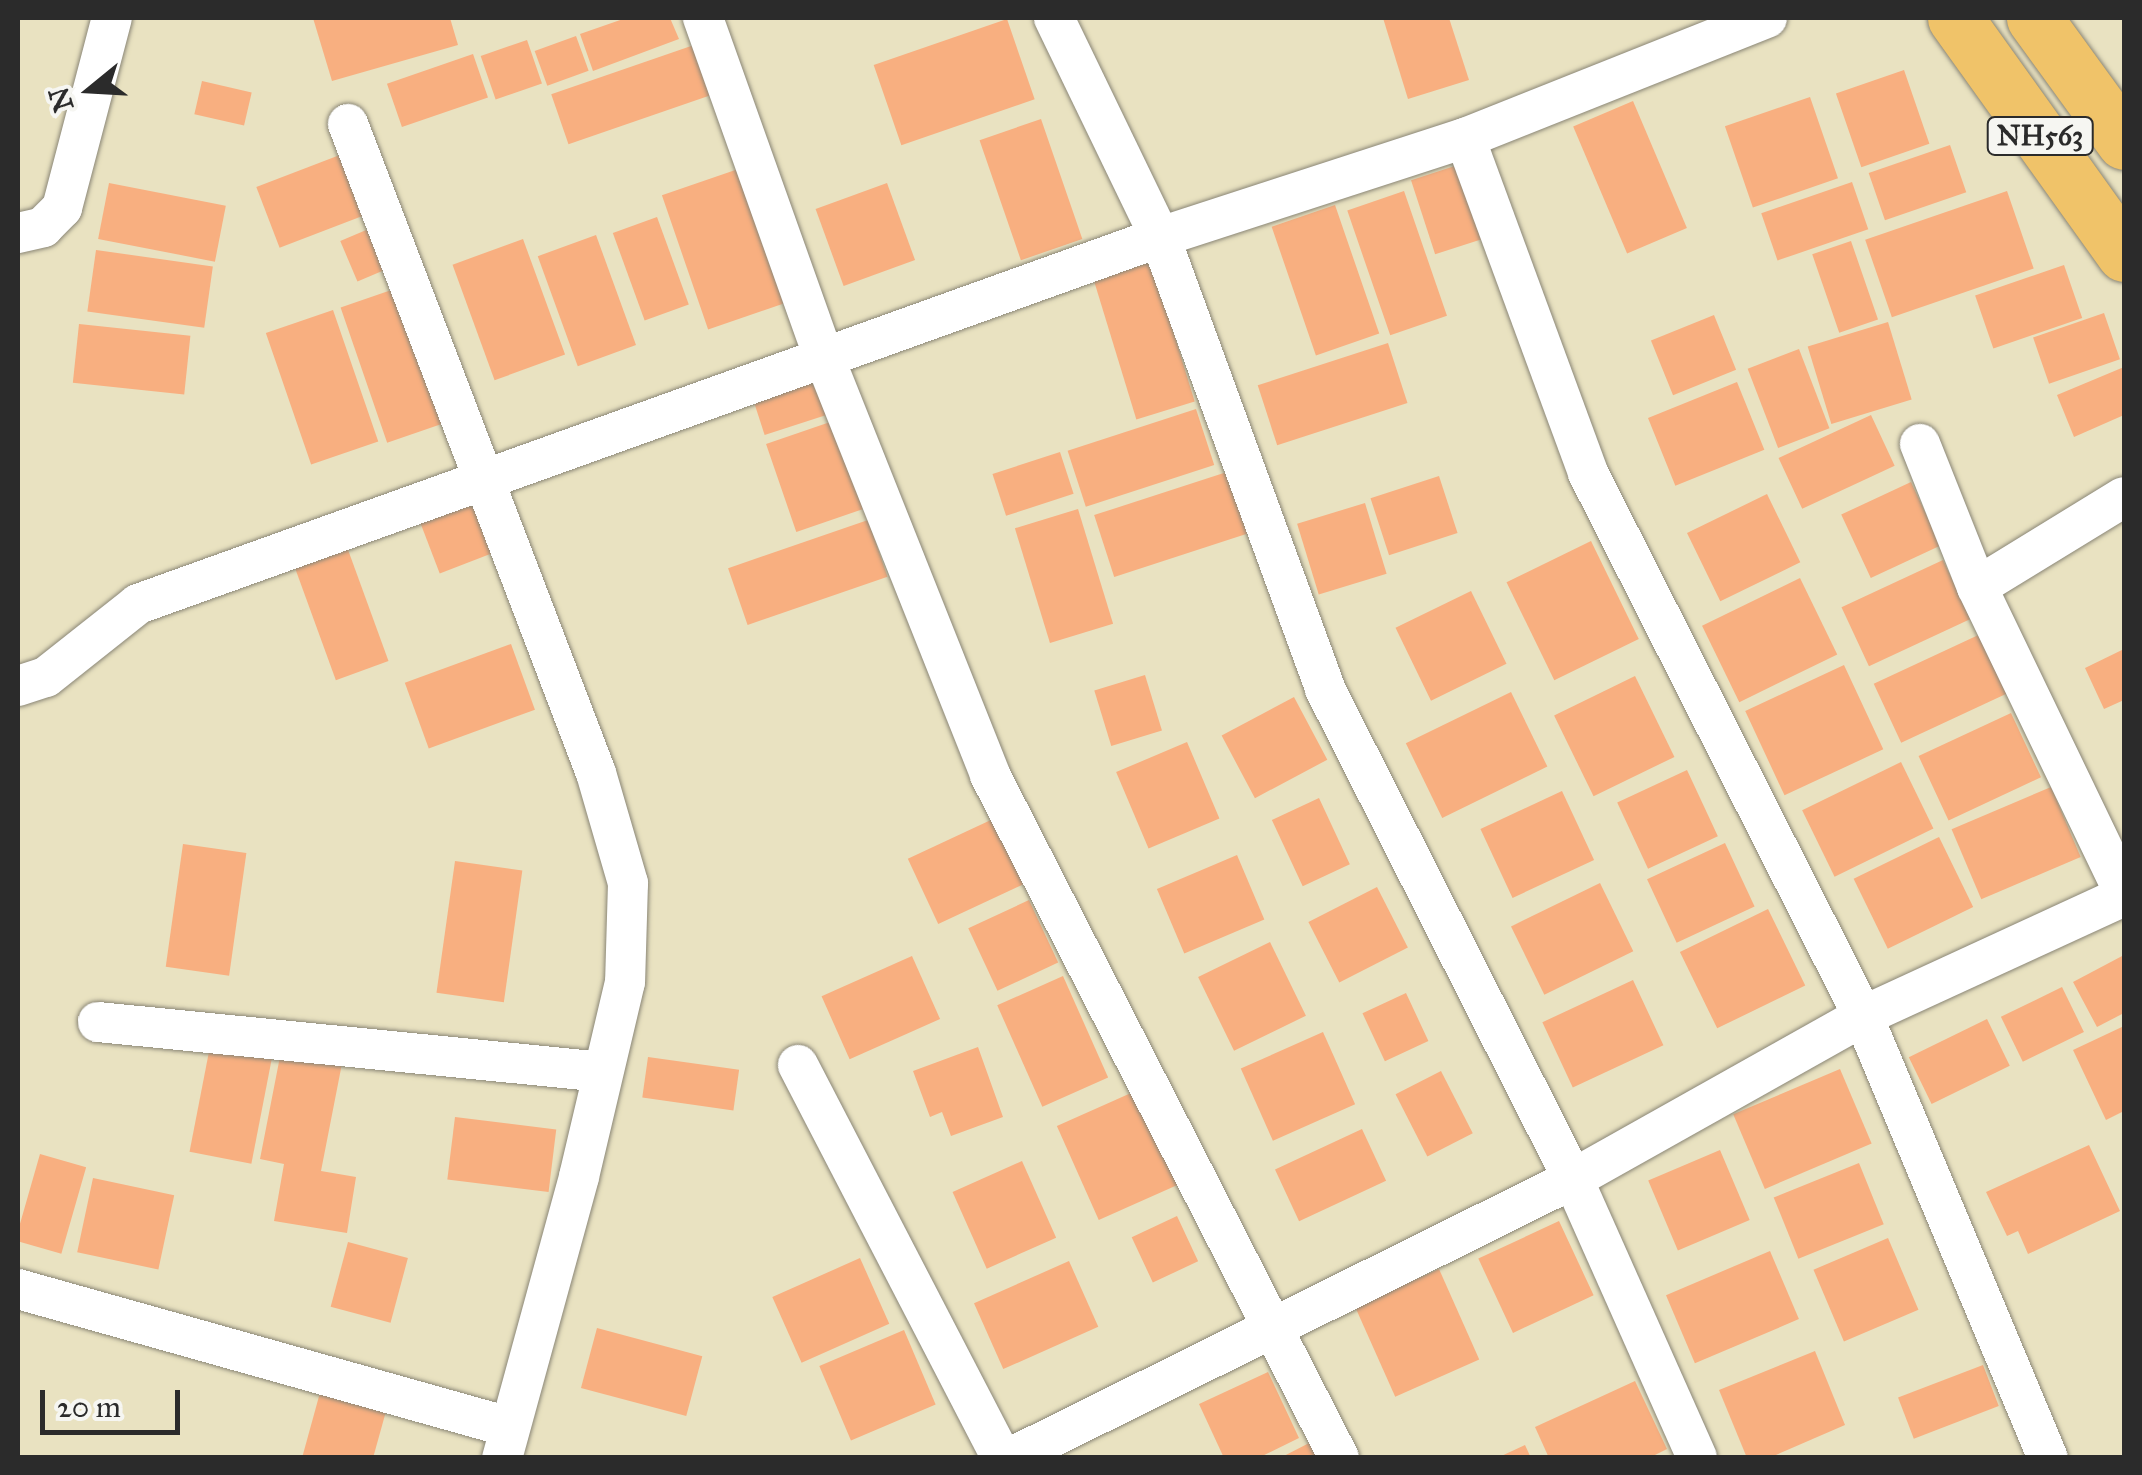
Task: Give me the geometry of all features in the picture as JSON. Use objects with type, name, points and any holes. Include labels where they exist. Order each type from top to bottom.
[{"type":"highway","name":"NH563","points":[[1955,18],[2124,254]]},
{"type":"highway","name":"NH563","points":[[2034,18],[2124,142]]},
{"type":"street","points":[[18,234],[43,227],[62,208],[112,18]]},
{"type":"street","points":[[703,18],[824,357],[990,776],[1339,1458]]},
{"type":"street","points":[[1054,18],[1160,237],[1324,689],[1573,1179],[1697,1458]]},
{"type":"street","points":[[18,686],[46,677],[138,604],[1160,237],[1465,138],[1767,18]]},
{"type":"street","points":[[18,1289],[506,1442],[625,982],[628,883],[596,772],[348,124]]},
{"type":"street","points":[[1465,138],[1588,472],[1863,1016],[2048,1458]]},
{"type":"street","points":[[1010,1458],[1573,1179],[1863,1016],[2124,894],[1976,586],[1920,444]]},
{"type":"street","points":[[1976,586],[2124,498]]},
{"type":"street","points":[[98,1022],[603,1072]]},
{"type":"street","points":[[798,1065],[1002,1458]]},
{"type":"building","points":[[313,18],[450,18],[458,45],[332,81]]},
{"type":"building","points":[[626,18],[670,18],[679,39],[593,71],[580,34]]},
{"type":"building","points":[[1383,18],[1449,18],[1469,80],[1408,99]]},
{"type":"building","points":[[1007,19],[1035,99],[901,145],[874,65]]},
{"type":"building","points":[[576,36],[589,71],[547,86],[535,51]]},
{"type":"building","points":[[527,40],[542,83],[496,99],[481,56]]},
{"type":"building","points":[[694,45],[711,95],[568,144],[551,94]]},
{"type":"building","points":[[473,54],[488,97],[402,127],[387,84]]},
{"type":"building","points":[[1904,70],[1929,144],[1861,167],[1836,93]]},
{"type":"building","points":[[202,81],[252,92],[244,126],[194,114]]},
{"type":"building","points":[[1810,97],[1838,178],[1753,208],[1725,126]]},
{"type":"building","points":[[1633,101],[1687,228],[1627,253],[1573,126]]},
{"type":"building","points":[[1041,119],[1082,239],[1021,260],[980,140]]},
{"type":"building","points":[[1950,145],[1966,192],[1885,220],[1869,173]]},
{"type":"building","points":[[345,153],[368,214],[280,248],[256,187]]},
{"type":"building","points":[[1470,161],[1494,235],[1435,254],[1411,180]]},
{"type":"building","points":[[747,166],[793,300],[708,330],[662,195]]},
{"type":"building","points":[[1852,182],[1868,229],[1778,261],[1761,213]]},
{"type":"building","points":[[109,183],[226,206],[215,262],[98,239]]},
{"type":"building","points":[[887,183],[915,260],[844,286],[816,209]]},
{"type":"building","points":[[1404,191],[1447,316],[1390,335],[1347,211]]},
{"type":"building","points":[[2007,191],[2034,269],[1892,317],[1865,240]]},
{"type":"building","points":[[1335,205],[1379,334],[1316,355],[1272,227]]},
{"type":"building","points":[[657,217],[689,304],[645,320],[613,233]]},
{"type":"building","points":[[378,225],[395,266],[357,282],[340,241]]},
{"type":"building","points":[[596,235],[636,345],[578,366],[538,256]]},
{"type":"building","points":[[523,239],[565,355],[495,380],[453,265]]},
{"type":"building","points":[[1851,241],[1878,319],[1839,333],[1812,254]]},
{"type":"building","points":[[96,250],[213,266],[204,328],[87,311]]},
{"type":"building","points":[[1152,262],[1195,402],[1136,419],[1094,280]]},
{"type":"building","points":[[2064,265],[2082,318],[1993,349],[1975,296]]},
{"type":"building","points":[[403,286],[450,421],[387,443],[341,307]]},
{"type":"building","points":[[333,310],[378,441],[311,465],[266,333]]},
{"type":"building","points":[[2104,313],[2120,359],[2049,384],[2033,337]]},
{"type":"building","points":[[1714,315],[1736,370],[1673,395],[1651,340]]},
{"type":"building","points":[[1888,322],[1912,399],[1831,424],[1808,347]]},
{"type":"building","points":[[79,324],[190,336],[184,394],[73,383]]},
{"type":"building","points":[[1388,343],[1407,403],[1277,445],[1258,385]]},
{"type":"building","points":[[1799,349],[1829,428],[1778,448],[1748,369]]},
{"type":"building","points":[[818,363],[834,412],[765,435],[749,386]]},
{"type":"building","points":[[2124,367],[2124,415],[2074,437],[2057,395]]},
{"type":"building","points":[[1737,382],[1764,450],[1675,486],[1648,418]]},
{"type":"building","points":[[1196,409],[1214,465],[1086,507],[1068,451]]},
{"type":"building","points":[[1871,415],[1895,466],[1802,509],[1779,458]]},
{"type":"building","points":[[836,420],[866,508],[796,532],[766,444]]},
{"type":"building","points":[[1060,452],[1074,494],[1006,516],[992,474]]},
{"type":"building","points":[[1233,470],[1253,532],[1114,577],[1094,515]]},
{"type":"building","points":[[1439,476],[1458,533],[1389,555],[1371,498]]},
{"type":"building","points":[[1911,482],[1941,545],[1871,578],[1841,515]]},
{"type":"building","points":[[480,483],[505,548],[440,573],[415,508]]},
{"type":"building","points":[[1767,494],[1800,562],[1720,601],[1687,533]]},
{"type":"building","points":[[1365,503],[1387,574],[1319,595],[1297,524]]},
{"type":"building","points":[[1078,509],[1113,624],[1050,643],[1015,528]]},
{"type":"building","points":[[868,520],[888,577],[748,625],[728,568]]},
{"type":"building","points":[[343,536],[388,661],[336,680],[290,555]]},
{"type":"building","points":[[1591,541],[1639,639],[1554,680],[1507,582]]},
{"type":"building","points":[[1943,560],[1970,619],[1869,666],[1841,607]]},
{"type":"building","points":[[1800,578],[1837,654],[1739,702],[1702,626]]},
{"type":"building","points":[[1471,591],[1507,664],[1431,701],[1396,628]]},
{"type":"building","points":[[1987,631],[2014,690],[1901,743],[1874,684]]},
{"type":"building","points":[[511,644],[535,710],[429,748],[405,683]]},
{"type":"building","points":[[2124,649],[2124,700],[2104,709],[2085,668]]},
{"type":"building","points":[[1844,665],[1883,749],[1785,795],[1745,711]]},
{"type":"building","points":[[1145,675],[1162,730],[1111,746],[1094,690]]},
{"type":"building","points":[[1635,676],[1674,757],[1594,796],[1554,715]]},
{"type":"building","points":[[1511,692],[1547,767],[1442,818],[1406,743]]},
{"type":"building","points":[[1294,697],[1327,760],[1255,798],[1222,735]]},
{"type":"building","points":[[2011,713],[2041,777],[1949,820],[1919,756]]},
{"type":"building","points":[[1187,742],[1219,818],[1149,848],[1116,772]]},
{"type":"building","points":[[1901,762],[1933,829],[1835,877],[1802,810]]},
{"type":"building","points":[[1687,770],[1718,836],[1648,869],[1617,803]]},
{"type":"building","points":[[2051,787],[2081,857],[1981,899],[1952,829]]},
{"type":"building","points":[[1562,791],[1594,860],[1513,898],[1480,829]]},
{"type":"building","points":[[1319,798],[1350,864],[1303,886],[1272,820]]},
{"type":"building","points":[[993,819],[1023,884],[938,924],[908,859]]},
{"type":"building","points":[[1939,837],[1973,907],[1888,949],[1854,879]]},
{"type":"building","points":[[1725,843],[1755,906],[1677,943],[1647,879]]},
{"type":"building","points":[[183,844],[246,853],[229,976],[166,967]]},
{"type":"building","points":[[1237,855],[1264,919],[1184,953],[1157,889]]},
{"type":"building","points":[[455,861],[522,870],[504,1002],[436,993]]},
{"type":"building","points":[[1600,883],[1633,951],[1544,995],[1511,926]]},
{"type":"building","points":[[1377,887],[1408,948],[1339,983],[1308,922]]},
{"type":"building","points":[[1029,900],[1058,963],[997,991],[968,928]]},
{"type":"building","points":[[1768,909],[1805,985],[1717,1028],[1680,952]]},
{"type":"building","points":[[1270,942],[1306,1016],[1234,1051],[1198,977]]},
{"type":"building","points":[[2124,955],[2124,1013],[2097,1027],[2073,982]]},
{"type":"building","points":[[912,956],[940,1019],[850,1059],[822,996]]},
{"type":"building","points":[[1063,976],[1108,1077],[1042,1107],[997,1005]]},
{"type":"building","points":[[1633,980],[1663,1045],[1573,1088],[1542,1022]]},
{"type":"building","points":[[2062,987],[2084,1032],[2023,1062],[2001,1017]]},
{"type":"building","points":[[1406,993],[1428,1041],[1385,1061],[1362,1013]]},
{"type":"building","points":[[1987,1019],[2010,1066],[1932,1104],[1909,1057]]},
{"type":"building","points":[[2124,1026],[2124,1111],[2106,1120],[2073,1050]]},
{"type":"building","points":[[213,1031],[275,1043],[251,1164],[190,1152]]},
{"type":"building","points":[[285,1031],[346,1043],[321,1171],[356,1177],[347,1233],[274,1221],[284,1164],[260,1159]]},
{"type":"building","points":[[1323,1032],[1355,1104],[1273,1141],[1241,1069]]},
{"type":"building","points":[[978,1047],[1003,1117],[951,1136],[942,1112],[930,1117],[913,1071]]},
{"type":"building","points":[[648,1057],[739,1070],[733,1110],[642,1098]]},
{"type":"building","points":[[1840,1069],[1872,1144],[1765,1189],[1733,1114]]},
{"type":"building","points":[[1441,1071],[1473,1133],[1427,1157],[1396,1094]]},
{"type":"building","points":[[1140,1089],[1182,1183],[1099,1220],[1057,1126]]},
{"type":"building","points":[[455,1117],[556,1129],[549,1192],[447,1180]]},
{"type":"building","points":[[1362,1129],[1386,1181],[1299,1221],[1275,1170]]},
{"type":"building","points":[[2089,1145],[2120,1211],[2028,1254],[2018,1231],[2007,1236],[1986,1192]]},
{"type":"building","points":[[1720,1150],[1750,1220],[1678,1250],[1648,1180]]},
{"type":"building","points":[[40,1154],[86,1167],[61,1254],[18,1241]]},
{"type":"building","points":[[1022,1161],[1056,1238],[987,1269],[953,1192]]},
{"type":"building","points":[[1859,1163],[1884,1224],[1798,1259],[1774,1197]]},
{"type":"building","points":[[93,1178],[174,1195],[158,1270],[77,1252]]},
{"type":"building","points":[[1177,1216],[1198,1261],[1153,1282],[1132,1237]]},
{"type":"building","points":[[1559,1221],[1594,1295],[1513,1333],[1478,1259]]},
{"type":"building","points":[[1888,1238],[1918,1310],[1844,1341],[1813,1270]]},
{"type":"building","points":[[348,1242],[408,1258],[391,1323],[331,1307]]},
{"type":"building","points":[[1770,1251],[1799,1319],[1695,1363],[1666,1295]]},
{"type":"building","points":[[860,1258],[889,1324],[802,1363],[772,1297]]},
{"type":"building","points":[[1069,1261],[1098,1327],[1003,1369],[974,1303]]},
{"type":"building","points":[[1439,1269],[1479,1359],[1395,1397],[1355,1306]]},
{"type":"building","points":[[597,1328],[702,1356],[686,1416],[581,1388]]},
{"type":"building","points":[[904,1330],[936,1405],[851,1441],[819,1366]]},
{"type":"building","points":[[1815,1351],[1845,1425],[1769,1458],[1747,1458],[1719,1390]]},
{"type":"building","points":[[329,1360],[395,1379],[373,1458],[302,1458]]},
{"type":"building","points":[[1983,1365],[1999,1406],[1914,1439],[1898,1398]]},
{"type":"building","points":[[1268,1372],[1299,1438],[1258,1458],[1224,1458],[1199,1404]]},
{"type":"building","points":[[1635,1381],[1667,1449],[1649,1458],[1549,1458],[1535,1427]]},
{"type":"building","points":[[1313,1441],[1321,1458],[1280,1458]]},
{"type":"building","points":[[1525,1445],[1531,1458],[1497,1458]]}]
